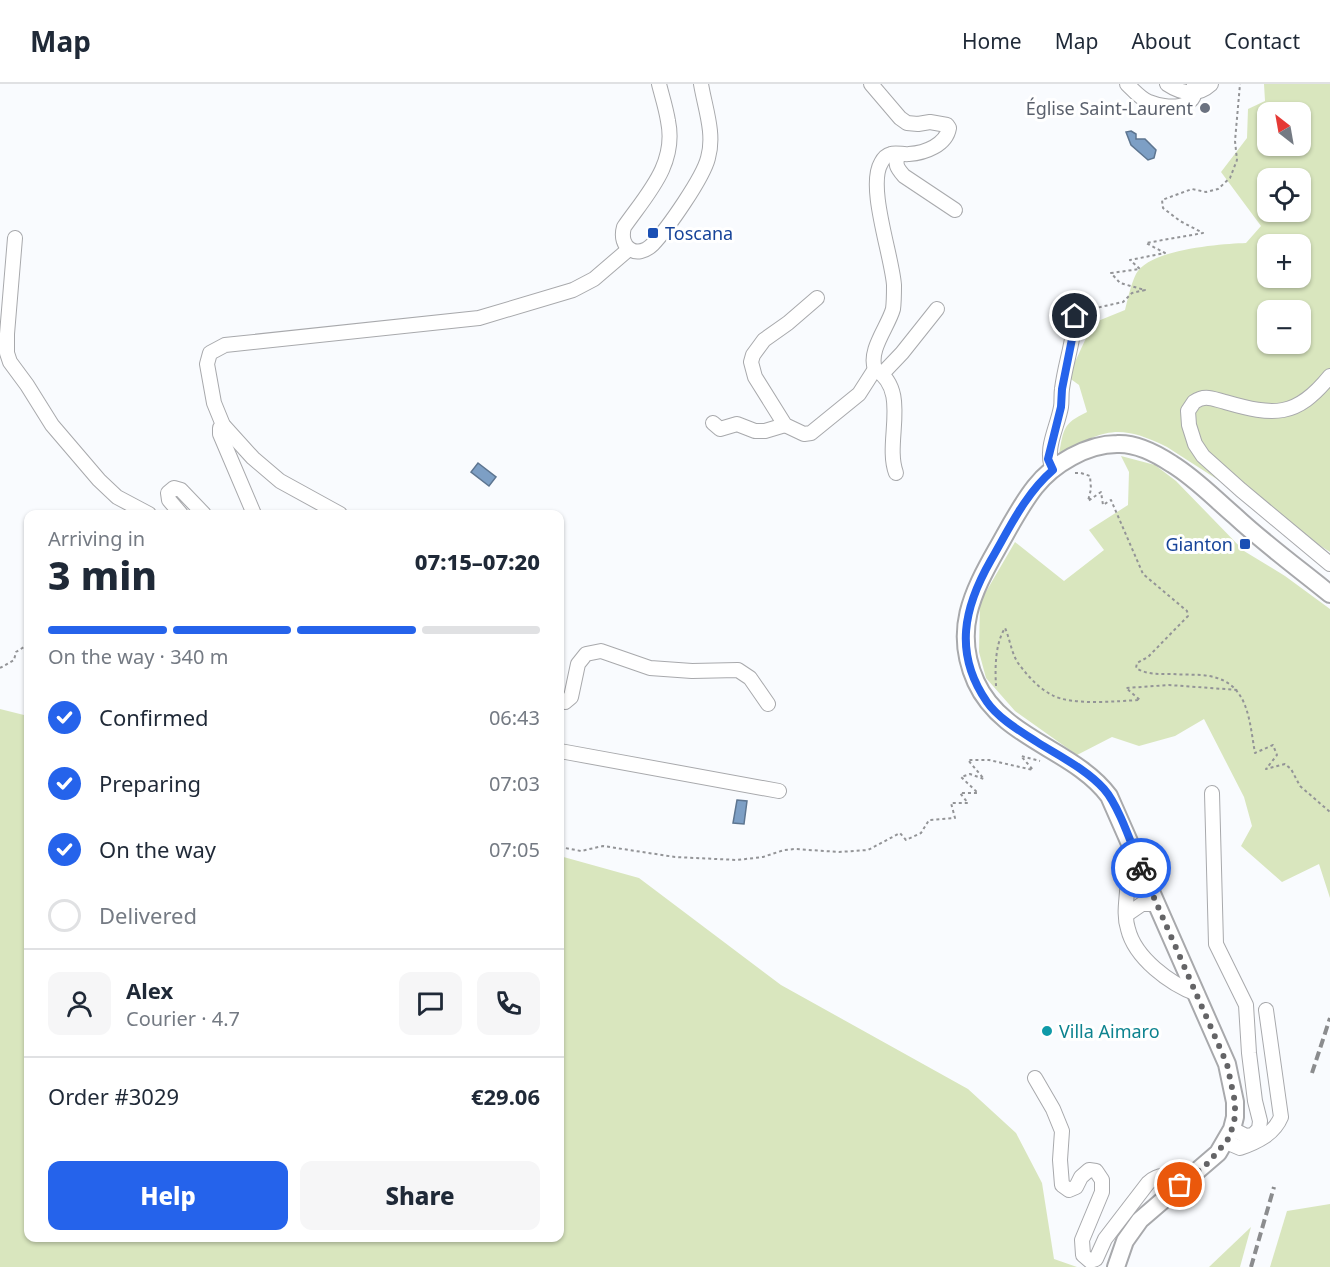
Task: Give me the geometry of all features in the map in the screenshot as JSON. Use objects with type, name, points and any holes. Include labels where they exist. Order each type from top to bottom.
[{"type":"main road","points":[[1116,1267],[1125,1241],[1140,1220],[1206,1165],[1229,1136],[1235,1117],[1232,1081],[1197,994],[1112,802],[1104,789],[1082,771],[1006,720],[987,702],[976,682],[968,655],[966,633],[968,610],[977,586],[1035,487],[1053,470],[1085,451],[1118,443],[1158,455],[1187,474],[1254,533],[1330,594]]},
{"type":"street","points":[[628,249],[622,235],[624,227],[664,168],[670,147],[669,123],[658,84]]},
{"type":"street","points":[[333,510],[280,481],[253,458],[223,425],[214,403],[207,364],[210,353],[225,345],[479,318],[573,290],[594,279],[628,249],[643,251],[652,245],[696,184],[708,158],[711,136],[701,84]]},
{"type":"street","points":[[871,84],[907,123],[930,122],[947,125],[949,128],[945,138],[929,150],[918,153],[892,153],[885,157],[880,164],[878,176],[879,209],[894,289],[893,308],[876,347],[874,366],[893,392],[895,401],[891,452],[896,473]]},
{"type":"street","points":[[1127,84],[1148,102],[1164,105],[1187,105],[1195,88]]},
{"type":"street","points":[[1167,84],[1182,92],[1195,88],[1202,91],[1211,84]]},
{"type":"street","points":[[898,154],[896,161],[898,169],[904,176],[955,210]]},
{"type":"street","points":[[15,238],[7,352],[10,362],[52,425],[99,480],[117,497],[141,510]]},
{"type":"street","points":[[817,298],[764,340],[753,355],[751,362],[755,377],[785,425],[804,434],[811,433],[859,394],[879,371],[902,353],[936,309]]},
{"type":"street","points":[[1053,470],[1048,459],[1061,407],[1075,316]]},
{"type":"street","points":[[1330,376],[1310,397],[1287,409],[1266,412],[1205,397],[1194,402],[1187,416],[1195,444],[1203,456],[1330,564]]},
{"type":"street","points":[[713,423],[720,429],[737,424],[755,431],[765,431],[785,425]]},
{"type":"street","points":[[223,425],[220,428],[220,434],[252,510]]},
{"type":"street","points":[[178,510],[169,500],[168,493],[174,488],[181,490],[200,510]]},
{"type":"street","points":[[564,702],[571,697],[578,664],[586,654],[601,651],[650,668],[692,671],[738,670],[750,678],[768,704]]},
{"type":"street","points":[[564,752],[778,791]]},
{"type":"street","points":[[1212,794],[1216,944],[1246,1005],[1248,1053],[1260,1121],[1259,1129],[1253,1135],[1229,1136]]},
{"type":"street","points":[[1136,856],[1131,862],[1129,871],[1126,915],[1131,938],[1139,952],[1154,966],[1186,990],[1197,994]]},
{"type":"street","points":[[1126,915],[1142,904],[1157,904]]},
{"type":"street","points":[[1154,966],[1174,962],[1180,956]]},
{"type":"street","points":[[1229,1136],[1240,1148],[1277,1127],[1281,1117],[1266,1010]]},
{"type":"street","points":[[1035,1078],[1053,1109],[1062,1131],[1060,1160],[1062,1185],[1069,1190],[1076,1187],[1089,1170],[1096,1171],[1102,1180],[1102,1192],[1082,1240],[1083,1255],[1090,1261],[1096,1259],[1105,1239],[1148,1183],[1156,1176],[1166,1176],[1180,1185]]},
{"type":"path","points":[[1075,316],[1081,311],[1123,302],[1132,293],[1144,290],[1120,283],[1111,273],[1140,269],[1130,260],[1165,253],[1146,243],[1203,233],[1180,221],[1163,208],[1162,200],[1192,189],[1206,192],[1218,189],[1230,178],[1237,160],[1235,141],[1240,84]]},
{"type":"path","points":[[1070,474],[1081,472],[1090,476],[1091,489],[1088,501],[1101,492],[1103,505],[1111,500],[1143,574],[1187,611],[1188,616],[1182,624],[1148,657],[1137,663],[1136,668],[1145,673],[1209,676],[1229,682],[1238,690],[1246,707],[1255,753],[1272,745],[1277,755],[1266,769],[1285,764],[1291,769],[1300,786],[1330,812]]},
{"type":"path","points":[[987,702],[997,692],[995,668],[1001,635],[1005,628],[1008,643],[1017,662],[1036,684],[1054,697],[1096,703],[1140,700],[1126,688],[1169,685],[1238,690]]},
{"type":"path","points":[[0,668],[14,660],[16,652],[24,647]]},
{"type":"path","points":[[564,848],[581,851],[603,846],[675,857],[737,860],[763,857],[795,849],[839,852],[868,850],[900,833],[906,840],[921,833],[929,820],[955,818],[951,803],[968,803],[960,793],[978,793],[961,777],[970,774],[984,779],[969,760],[989,759],[1033,770],[1021,756],[1041,761],[1029,750],[1035,741]]},
{"type":"green space","points":[[1264,84],[1330,84],[1330,552],[1167,447],[1150,439],[1123,432],[1112,432],[1088,439],[1059,454],[1068,424],[1087,412],[1079,385],[1068,377],[1093,323],[1125,310],[1134,278],[1143,266],[1170,253],[1246,243],[1261,226],[1258,222],[1311,222],[1311,168],[1257,168],[1257,221],[1221,172],[1247,138],[1248,109],[1257,105],[1257,156],[1311,156],[1311,102],[1263,102],[1265,101]]},
{"type":"green space","points":[[1121,456],[1155,465],[1176,481],[1244,551],[1285,576],[1330,609],[1330,898],[1319,864],[1282,882],[1241,846],[1252,826],[1244,797],[1204,719],[1175,736],[1139,746],[1112,737],[1077,755],[1015,711],[986,678],[979,652],[980,602],[1015,542],[1064,581],[1104,550],[1089,530],[1128,505],[1129,472]]},
{"type":"green space","points":[[0,709],[24,715],[24,1242],[564,1242],[564,857],[639,878],[781,985],[968,1089],[1016,1133],[1042,1183],[1054,1259],[1077,1267],[0,1267]]},
{"type":"green space","points":[[1330,1204],[1330,1267],[1270,1267],[1287,1211]]},
{"type":"green space","points":[[1251,1227],[1240,1267],[1209,1267]]},
{"type":"water","points":[[1131,131],[1136,134],[1136,139],[1145,139],[1156,150],[1154,158],[1148,160],[1131,145],[1126,132]]},
{"type":"water","points":[[478,463],[496,477],[489,486],[471,472]]},
{"type":"water","points":[[737,800],[747,801],[744,824],[733,823]]},
{"type":"railway","points":[[1312,1073],[1330,1018]]},
{"type":"railway","points":[[1251,1267],[1274,1187]]},
{"type":"way so far","points":[[1141,868],[1227,1064],[1235,1102],[1235,1117],[1230,1136],[1206,1165],[1180,1185]]},
{"type":"place","name":"Église Saint-Laurent","points":[[1205,108]]},
{"type":"place","name":"Toscana","points":[[653,233]]},
{"type":"place","name":"Gianton","points":[[1245,544]]},
{"type":"place","name":"Villa Aimaro","points":[[1047,1031]]},
{"type":"route","points":[[1075,316],[1061,407],[1048,459],[1053,470],[1035,487],[1022,506],[977,586],[968,610],[966,645],[976,682],[987,702],[996,712],[1035,741],[1082,771],[1104,789],[1141,868]]}]
